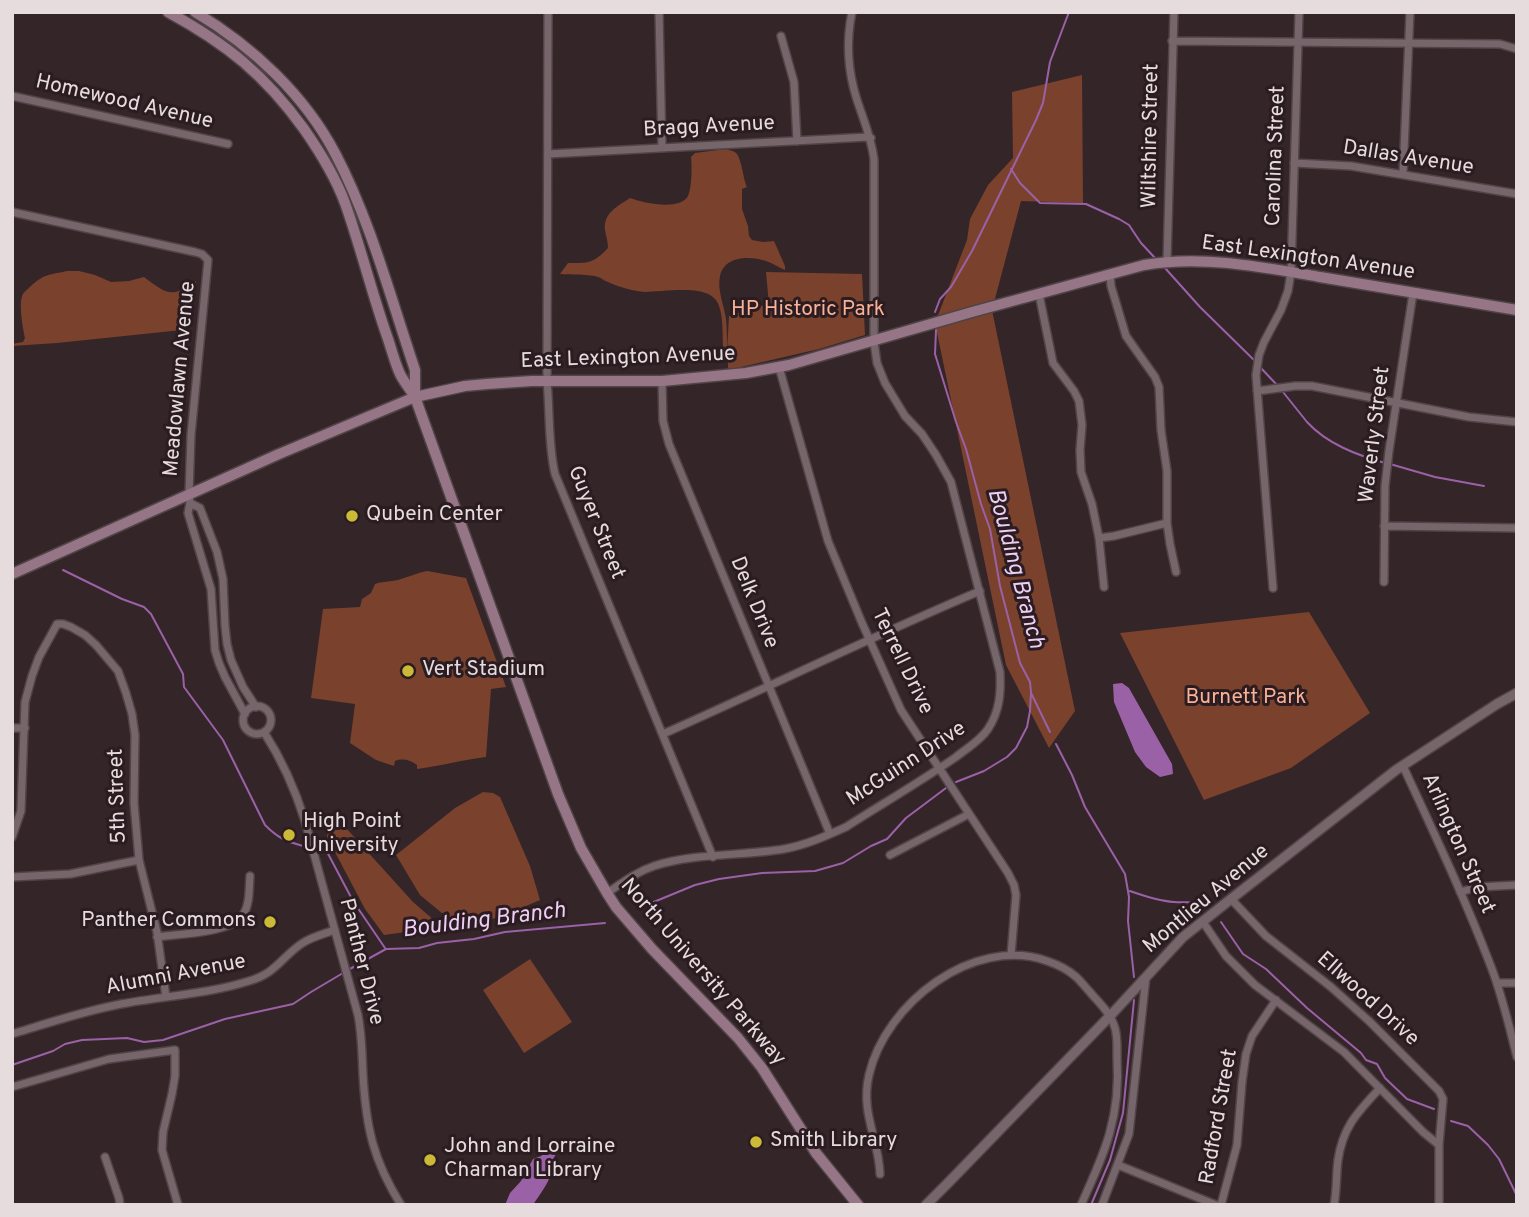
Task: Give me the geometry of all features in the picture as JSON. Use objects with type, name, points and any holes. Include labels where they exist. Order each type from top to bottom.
[{"type":"main road","points":[[170,12],[192,18],[245,55],[255,54]]},
{"type":"main road","points":[[170,12],[202,31],[254,70],[261,69],[280,88],[294,95]]},
{"type":"main road","points":[[195,12],[255,54],[294,95]]},
{"type":"main road","name":"North University Parkway","points":[[254,70],[283,100],[319,149],[345,201],[400,375],[415,397],[558,794],[581,848],[607,893],[652,949],[738,1038],[762,1068],[816,1153],[858,1205]]},
{"type":"main road","name":"North University Parkway","points":[[294,95],[330,144],[360,209],[415,370],[415,397]]},
{"type":"main road","name":"East Lexington Avenue","points":[[12,574],[190,499],[279,454],[415,397],[472,385],[547,381],[662,381],[741,374],[874,342],[1110,274],[1167,261],[1220,262],[1517,310]]},
{"type":"street","name":"Guyer Street","points":[[548,12],[547,381],[552,460],[555,474],[713,856]]},
{"type":"street","points":[[659,12],[662,148]]},
{"type":"street","name":"McGuinn Drive","points":[[607,893],[626,879],[656,865],[782,849],[813,841],[846,827],[980,740],[999,703],[1000,672],[951,482],[922,434],[905,416],[895,400],[877,363],[874,342],[874,159],[871,138],[853,85],[849,63],[848,40],[852,12]]},
{"type":"street","name":"Wiltshire Street","points":[[1167,261],[1174,12]]},
{"type":"street","name":"Carolina Street","points":[[1273,588],[1256,375],[1259,355],[1281,310],[1291,272],[1299,12]]},
{"type":"street","points":[[1404,174],[1410,12]]},
{"type":"street","points":[[781,36],[794,82],[797,141]]},
{"type":"street","points":[[1172,41],[1500,44],[1517,48]]},
{"type":"street","name":"Homewood Avenue","points":[[12,96],[228,145]]},
{"type":"street","name":"Bragg Avenue","points":[[548,154],[871,138]]},
{"type":"street","name":"Dallas Avenue","points":[[1294,163],[1351,166],[1517,194]]},
{"type":"street","name":"Meadowlawn Avenue","points":[[12,212],[194,252],[202,254],[208,260],[191,435],[190,499]]},
{"type":"street","points":[[1110,274],[1126,336],[1159,387],[1167,471],[1167,523],[1176,572]]},
{"type":"street","name":"Waverly Street","points":[[1384,582],[1385,486],[1413,293]]},
{"type":"street","points":[[1039,294],[1053,363],[1079,401],[1082,425],[1081,472],[1092,504],[1099,538],[1104,587]]},
{"type":"street","name":"Terrell Drive","points":[[779,367],[828,541],[869,640],[901,710],[1014,885],[1016,903],[1011,955]]},
{"type":"street","name":"Delk Drive","points":[[662,381],[663,421],[668,444],[830,834]]},
{"type":"street","points":[[1257,391],[1312,386],[1469,417],[1517,422]]},
{"type":"street","points":[[190,499],[200,508],[217,552],[223,579],[226,635],[231,660],[256,707]]},
{"type":"street","points":[[190,499],[188,513],[208,576],[212,599],[215,650],[225,677],[245,714]]},
{"type":"street","points":[[1099,538],[1167,523]]},
{"type":"street","points":[[1384,526],[1516,527]]},
{"type":"street","points":[[663,734],[906,622],[980,591]]},
{"type":"street","name":"5th Street","points":[[25,728],[25,702],[39,657],[56,626],[66,625],[85,635],[96,645],[118,671],[127,693],[135,735],[134,803],[139,860],[157,937],[166,997]]},
{"type":"street","name":"Montlieu Avenue","points":[[926,1205],[1183,937],[1403,766],[1517,693]]},
{"type":"street","points":[[256,707],[264,709],[270,716],[270,725],[264,732],[256,734],[247,730],[243,723],[245,714],[256,707]]},
{"type":"street","points":[[12,728],[25,728],[21,811],[12,837]]},
{"type":"street","name":"Panther Drive","points":[[264,732],[285,766],[297,795],[360,1025],[371,1142],[382,1171],[401,1205]]},
{"type":"street","name":"Arlington Street","points":[[1403,766],[1491,965],[1517,1057]]},
{"type":"street","points":[[890,855],[969,814]]},
{"type":"street","points":[[12,877],[70,874],[139,860]]},
{"type":"street","points":[[157,937],[222,928],[233,923],[242,916],[248,903],[250,876]]},
{"type":"street","points":[[1460,892],[1478,887],[1517,886]]},
{"type":"street","name":"Ellwood Drive","points":[[1231,899],[1266,936],[1340,996],[1439,1091],[1443,1099],[1439,1145],[1439,1205]]},
{"type":"street","points":[[1203,922],[1226,956],[1255,985],[1344,1052],[1439,1145]]},
{"type":"street","name":"Alumni Avenue","points":[[12,1034],[96,1009],[235,985],[264,976],[301,944],[335,930]]},
{"type":"street","points":[[880,1174],[867,1107],[867,1087],[873,1058],[891,1024],[938,980],[973,963],[1011,955],[1040,958],[1075,976],[1110,1016],[1116,1028],[1118,1069],[1112,1130],[1081,1205]]},
{"type":"street","points":[[1102,1205],[1129,1134],[1146,976]]},
{"type":"street","points":[[1497,983],[1517,984]]},
{"type":"street","name":"Radford Street","points":[[1221,1205],[1237,1145],[1246,1054],[1252,1036],[1276,1000]]},
{"type":"street","points":[[12,1087],[109,1059],[175,1050],[175,1076],[163,1132],[162,1150],[178,1205]]},
{"type":"street","points":[[1334,1205],[1341,1142],[1352,1118],[1380,1087]]},
{"type":"street","points":[[105,1157],[120,1205]]},
{"type":"street","points":[[1118,1165],[1216,1205]]},
{"type":"green space","points":[[1082,75],[1083,203],[1021,201],[992,310],[1075,711],[1049,748],[1006,665],[935,323],[967,240],[970,219],[988,185],[1013,158],[1012,92]]},
{"type":"green space","name":"HP Historic Park","points":[[726,149],[736,153],[741,164],[747,187],[742,189],[742,209],[749,236],[752,240],[774,241],[785,266],[785,270],[766,261],[746,258],[733,261],[723,269],[719,287],[726,319],[727,351],[729,316],[769,305],[766,272],[862,274],[865,335],[819,349],[728,370],[728,353],[724,356],[720,310],[718,303],[708,294],[691,290],[645,292],[621,287],[595,276],[560,274],[568,263],[590,262],[608,248],[605,224],[616,207],[630,198],[670,205],[684,201],[690,187],[691,157],[695,153]]},
{"type":"green space","points":[[67,271],[95,275],[111,282],[144,277],[169,292],[181,290],[196,281],[190,328],[12,346],[23,342],[25,338],[21,309],[23,294],[43,277]]},
{"type":"green space","name":"Vert Stadium","points":[[427,571],[466,578],[506,687],[491,689],[486,757],[417,769],[417,765],[406,760],[395,761],[394,766],[376,760],[350,743],[355,704],[311,698],[323,609],[360,607],[362,599],[371,593],[375,584]]},
{"type":"green space","name":"Burnett Park","points":[[1309,612],[1370,713],[1291,768],[1204,800],[1120,633]]},
{"type":"green space","points":[[483,792],[500,797],[530,866],[540,900],[498,918],[454,923],[420,895],[396,855],[455,808]]},
{"type":"green space","points":[[337,818],[413,902],[442,927],[384,935],[365,909],[327,837],[328,823]]},
{"type":"green space","points":[[530,959],[572,1022],[524,1053],[483,990]]},
{"type":"shaded area","points":[[1122,683],[1129,688],[1172,764],[1173,774],[1160,777],[1146,767],[1135,752],[1114,702],[1113,684]]},
{"type":"shaded area","points":[[541,1156],[550,1161],[551,1172],[547,1184],[533,1205],[505,1205],[533,1159]]},
{"type":"waterway","name":"Boulding Branch","points":[[935,312],[940,299],[951,287],[972,251],[1036,120],[1043,103],[1050,62],[1069,12]]},
{"type":"waterway","points":[[1011,169],[1020,183],[1040,203],[1086,204],[1129,225],[1156,259]]},
{"type":"waterway","points":[[1165,268],[1256,362]]},
{"type":"waterway","name":"Boulding Branch","points":[[936,330],[935,354],[990,529],[1000,586],[1020,663],[1030,682],[1031,692],[1027,727],[1016,748],[984,771],[956,782]]},
{"type":"waterway","points":[[1259,366],[1277,385]]},
{"type":"waterway","points":[[1283,392],[1307,422],[1324,437],[1353,452],[1385,463]]},
{"type":"waterway","points":[[1390,464],[1435,477],[1484,486]]},
{"type":"waterway","points":[[63,570],[144,607],[151,614],[183,674],[184,687],[223,740],[265,825],[282,838],[303,846]]},
{"type":"waterway","points":[[1031,693],[1050,732]]},
{"type":"waterway","points":[[1056,744],[1085,807],[1125,874],[1134,977]]},
{"type":"waterway","name":"Boulding Branch","points":[[644,906],[695,885],[719,879],[762,873],[815,871],[843,863],[887,839],[906,818],[946,788]]},
{"type":"waterway","points":[[325,848],[353,901],[385,948]]},
{"type":"waterway","points":[[1130,891],[1163,901],[1203,904]]},
{"type":"waterway","points":[[1221,922],[1243,954],[1266,969],[1366,1060],[1377,1064],[1385,1078],[1407,1099],[1434,1109]]},
{"type":"waterway","name":"Boulding Branch","points":[[348,970],[386,949],[419,948],[505,932],[605,923]]},
{"type":"waterway","name":"Boulding Branch","points":[[12,1065],[82,1040],[163,1040],[225,1019],[293,1004],[343,973]]},
{"type":"waterway","points":[[1091,1205],[1110,1160],[1123,1113],[1134,1000]]},
{"type":"waterway","points":[[1451,1121],[1468,1126],[1488,1145],[1499,1159],[1517,1196]]},
{"type":"waterway","points":[[547,1158],[554,1145]]},
{"type":"place","name":"Qubein Center","points":[[352,516]]},
{"type":"place","name":"Vert Stadium","points":[[408,671]]},
{"type":"place","name":"High Point University","points":[[289,835]]},
{"type":"place","name":"Panther Commons","points":[[270,922]]},
{"type":"place","name":"Smith Library","points":[[756,1142]]},
{"type":"place","name":"John and Lorraine Charman Library","points":[[430,1160]]}]
